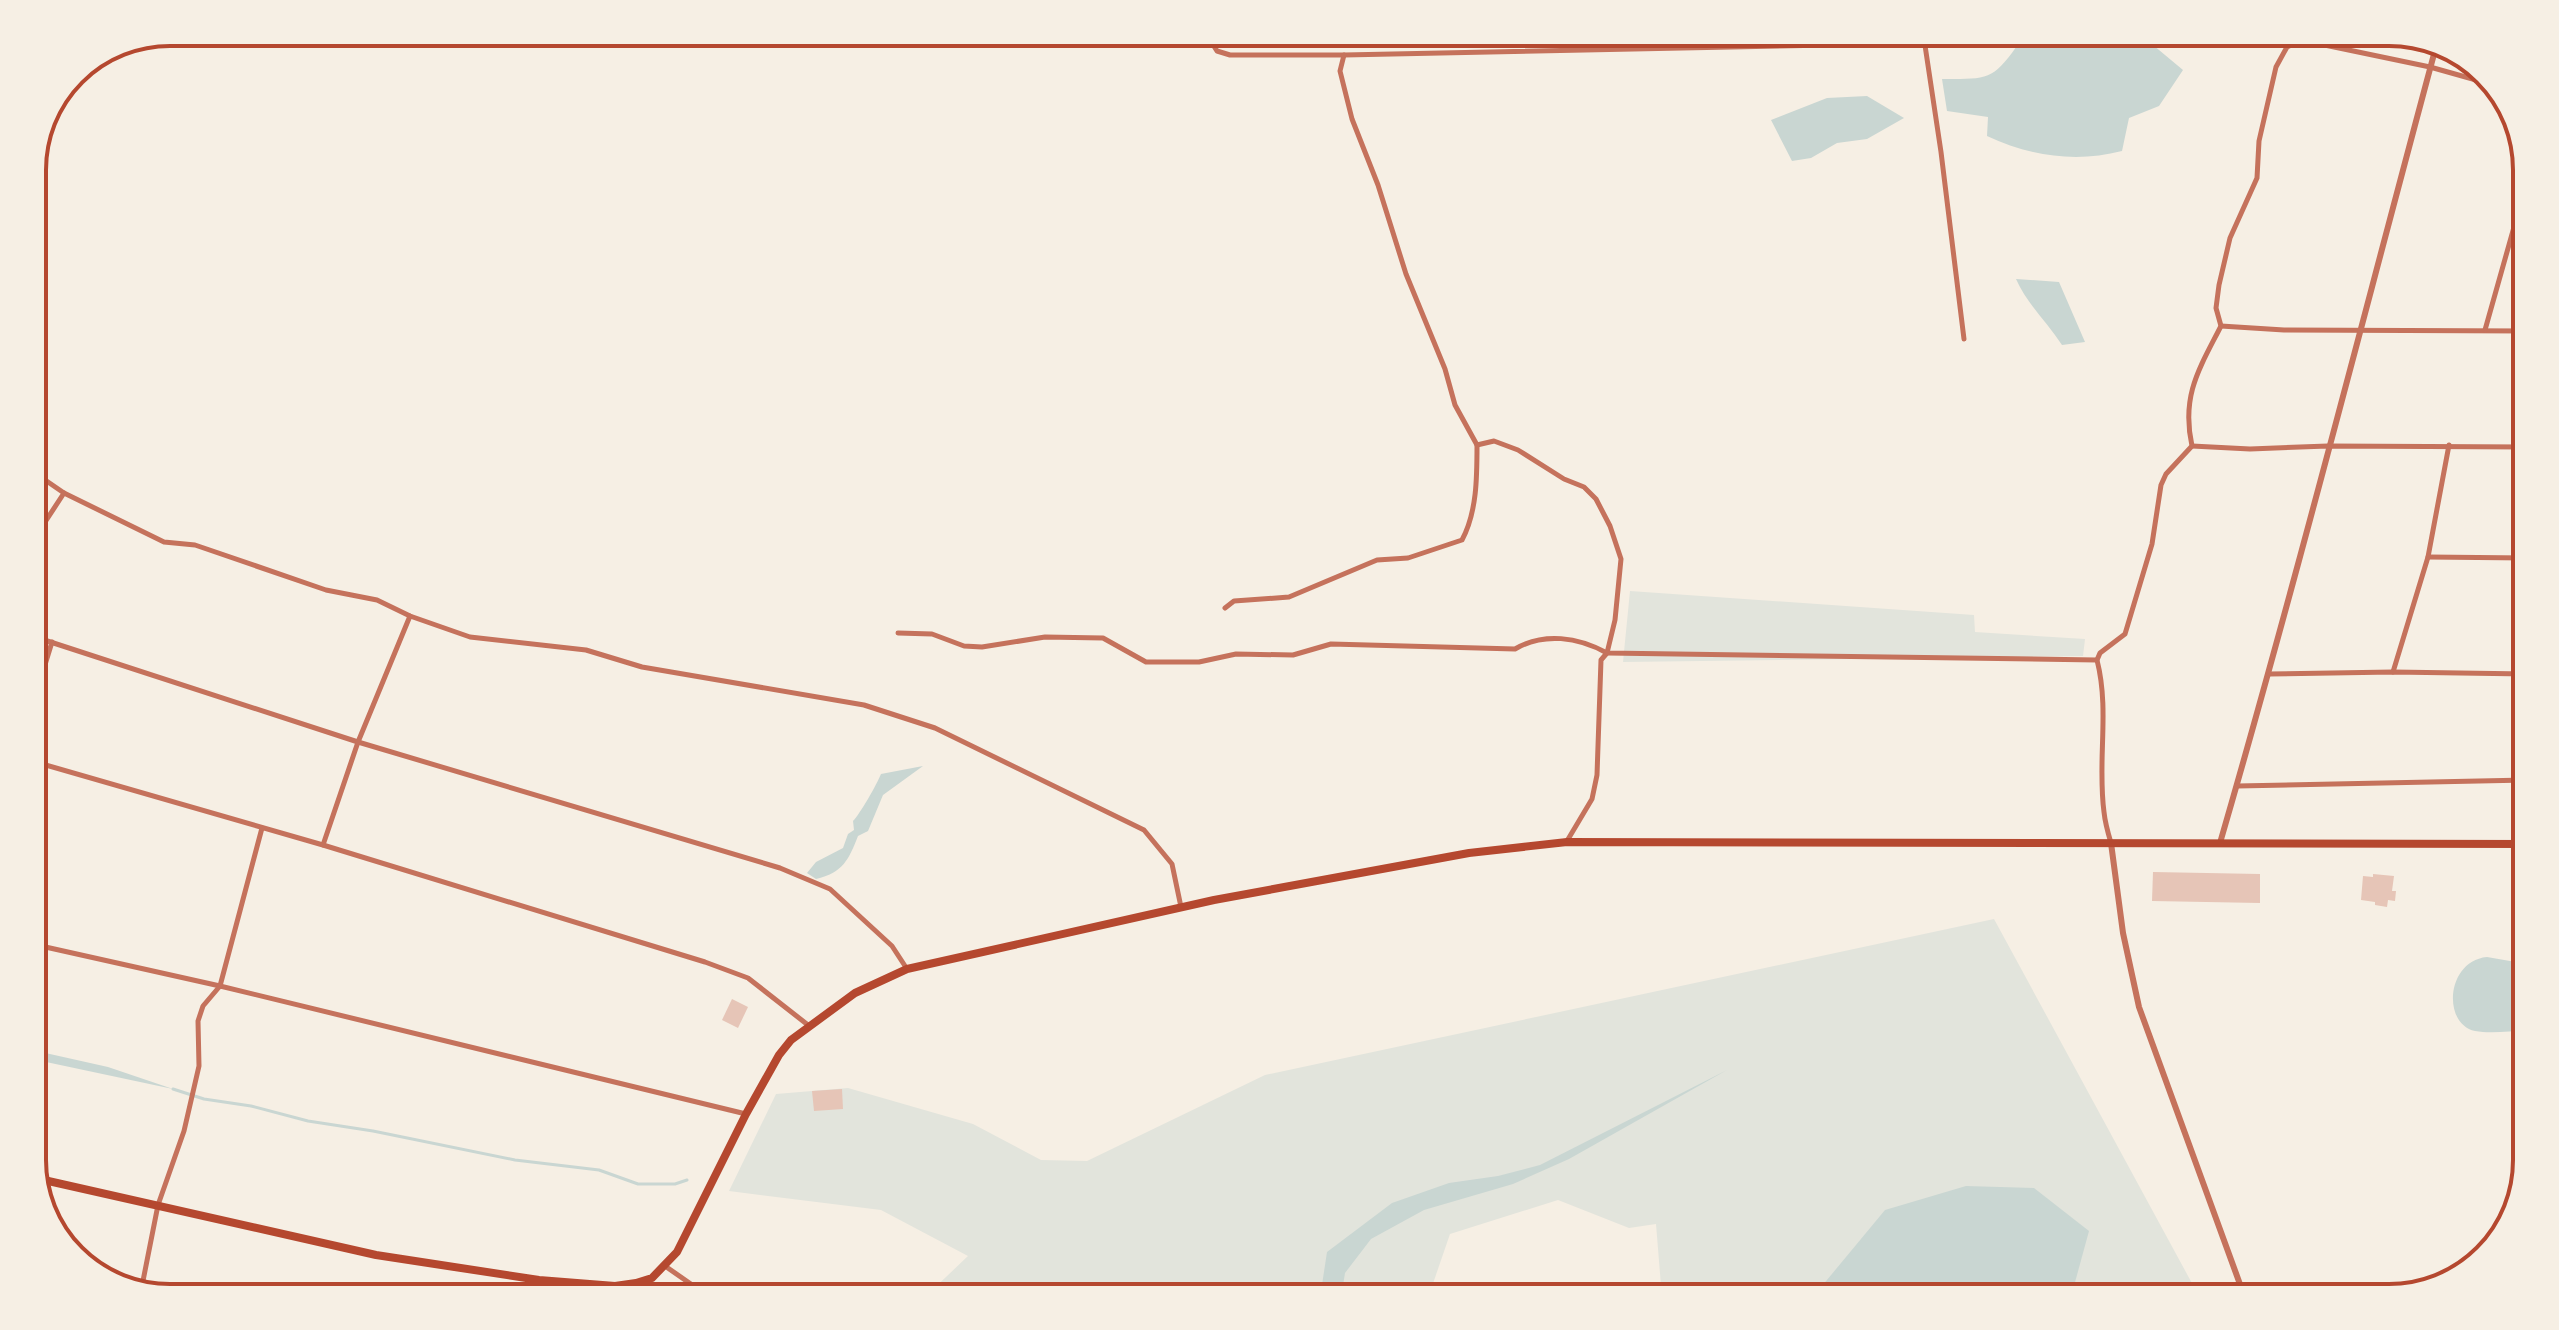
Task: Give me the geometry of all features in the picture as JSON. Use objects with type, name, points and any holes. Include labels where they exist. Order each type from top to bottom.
[{"type":"main road","points":[[629,1284],[652,1278],[677,1252],[746,1114],[779,1055],[791,1040],[855,993],[907,969],[1181,909],[1469,853],[1567,842],[2513,844]]},
{"type":"main road","points":[[48,1181],[376,1255],[539,1280],[590,1284]]},
{"type":"street","points":[[1214,46],[1217,51],[1230,55],[1783,46]]},
{"type":"street","points":[[1925,46],[1964,339]]},
{"type":"street","points":[[2192,446],[2187,426],[2188,398],[2198,370],[2221,326],[2216,308],[2230,238],[2257,178],[2259,141],[2276,67],[2289,46]]},
{"type":"street","points":[[2329,46],[2473,79]]},
{"type":"street","points":[[1225,608],[1234,601],[1289,597],[1377,560],[1408,558],[1462,540],[1468,527],[1477,480],[1477,445],[1455,405],[1445,369],[1406,274],[1378,185],[1352,119],[1340,71],[1344,55]]},
{"type":"street","points":[[2220,843],[2269,674],[2434,55]]},
{"type":"street","points":[[2485,330],[2513,232]]},
{"type":"street","points":[[2221,326],[2513,331]]},
{"type":"street","points":[[1477,445],[1494,441],[1518,450],[1564,479],[1584,487],[1596,499],[1610,526],[1621,559],[1619,596],[1607,653],[1601,660],[1597,775],[1592,799],[1567,842]]},
{"type":"street","points":[[2393,672],[2428,557],[2449,445]]},
{"type":"street","points":[[2192,446],[2250,449],[2513,447]]},
{"type":"street","points":[[2192,446],[2166,474],[2161,485],[2152,544],[2125,634],[2100,653],[2097,660],[2105,721],[2102,774],[2104,813],[2123,933],[2139,1007],[2240,1284]]},
{"type":"street","points":[[46,481],[64,493],[164,542],[195,545],[326,590],[377,600],[410,616],[470,637],[586,650],[642,667],[864,705],[935,728],[1144,830],[1172,864],[1181,909]]},
{"type":"street","points":[[46,521],[64,493]]},
{"type":"street","points":[[2428,557],[2513,558]]},
{"type":"street","points":[[323,845],[358,742],[410,616]]},
{"type":"street","points":[[898,633],[932,634],[964,646],[982,647],[1045,637],[1103,638],[1146,662],[1199,662],[1236,654],[1293,655],[1331,644],[1515,649],[1546,637],[1582,642],[1607,653],[2097,660]]},
{"type":"street","points":[[46,640],[358,742],[800,876],[830,889],[866,920],[892,946],[907,969]]},
{"type":"street","points":[[46,662],[52,642]]},
{"type":"street","points":[[2269,674],[2513,674]]},
{"type":"street","points":[[46,765],[691,957],[748,978],[808,1025]]},
{"type":"street","points":[[2237,786],[2513,780]]},
{"type":"street","points":[[143,1281],[158,1205],[184,1131],[199,1066],[198,1021],[203,1006],[220,986],[262,828]]},
{"type":"street","points":[[46,947],[220,986],[746,1114]]},
{"type":"street","points":[[665,1266],[691,1284]]},
{"type":"shaded area","points":[[2016,46],[2154,46],[2183,70],[2159,106],[2129,118],[2122,151],[2070,157],[2036,153],[2003,143],[1987,136],[1988,117],[1947,111],[1942,79],[1989,75]]},
{"type":"shaded area","points":[[1867,96],[1904,118],[1867,139],[1837,143],[1811,158],[1792,161],[1771,120],[1827,98]]},
{"type":"shaded area","points":[[2016,279],[2059,282],[2085,342],[2062,345]]},
{"type":"shaded area","points":[[1630,591],[1974,615],[1975,632],[2085,639],[2083,656],[1623,662]]},
{"type":"shaded area","points":[[923,766],[883,795],[868,831],[858,836],[839,869],[816,879],[807,873],[816,862],[843,848],[848,834],[854,830],[853,821],[881,774]]},
{"type":"shaded area","points":[[1994,919],[2192,1284],[1661,1284],[1656,1224],[1629,1228],[1558,1200],[1450,1234],[1433,1284],[939,1284],[968,1256],[881,1210],[729,1191],[776,1094],[848,1088],[973,1124],[1041,1160],[1087,1161],[1265,1075]]},
{"type":"shaded area","points":[[2487,957],[2513,962],[2513,1031],[2475,1031],[2464,1026],[2457,1017],[2453,1006],[2456,980],[2473,961]]},
{"type":"shaded area","points":[[46,1053],[108,1067],[173,1089],[46,1062]]},
{"type":"shaded area","points":[[1727,1070],[1569,1159],[1513,1184],[1424,1210],[1371,1239],[1345,1273],[1343,1284],[1322,1284],[1327,1252],[1392,1203],[1449,1183],[1498,1176],[1540,1165]]},
{"type":"shaded area","points":[[1966,1186],[2034,1188],[2089,1231],[2075,1284],[1824,1284],[1885,1210]]},
{"type":"building","points":[[2153,872],[2260,874],[2260,903],[2152,901]]},
{"type":"building","points":[[2373,874],[2394,876],[2392,891],[2396,891],[2395,901],[2388,900],[2387,907],[2361,900],[2363,876],[2373,877]]},
{"type":"building","points":[[732,999],[748,1007],[738,1028],[722,1020]]},
{"type":"building","points":[[842,1089],[843,1109],[814,1111],[812,1091]]},
{"type":"waterway","points":[[173,1089],[204,1099],[251,1106],[308,1121],[515,1160],[599,1170],[638,1184],[675,1184],[687,1180]]}]
